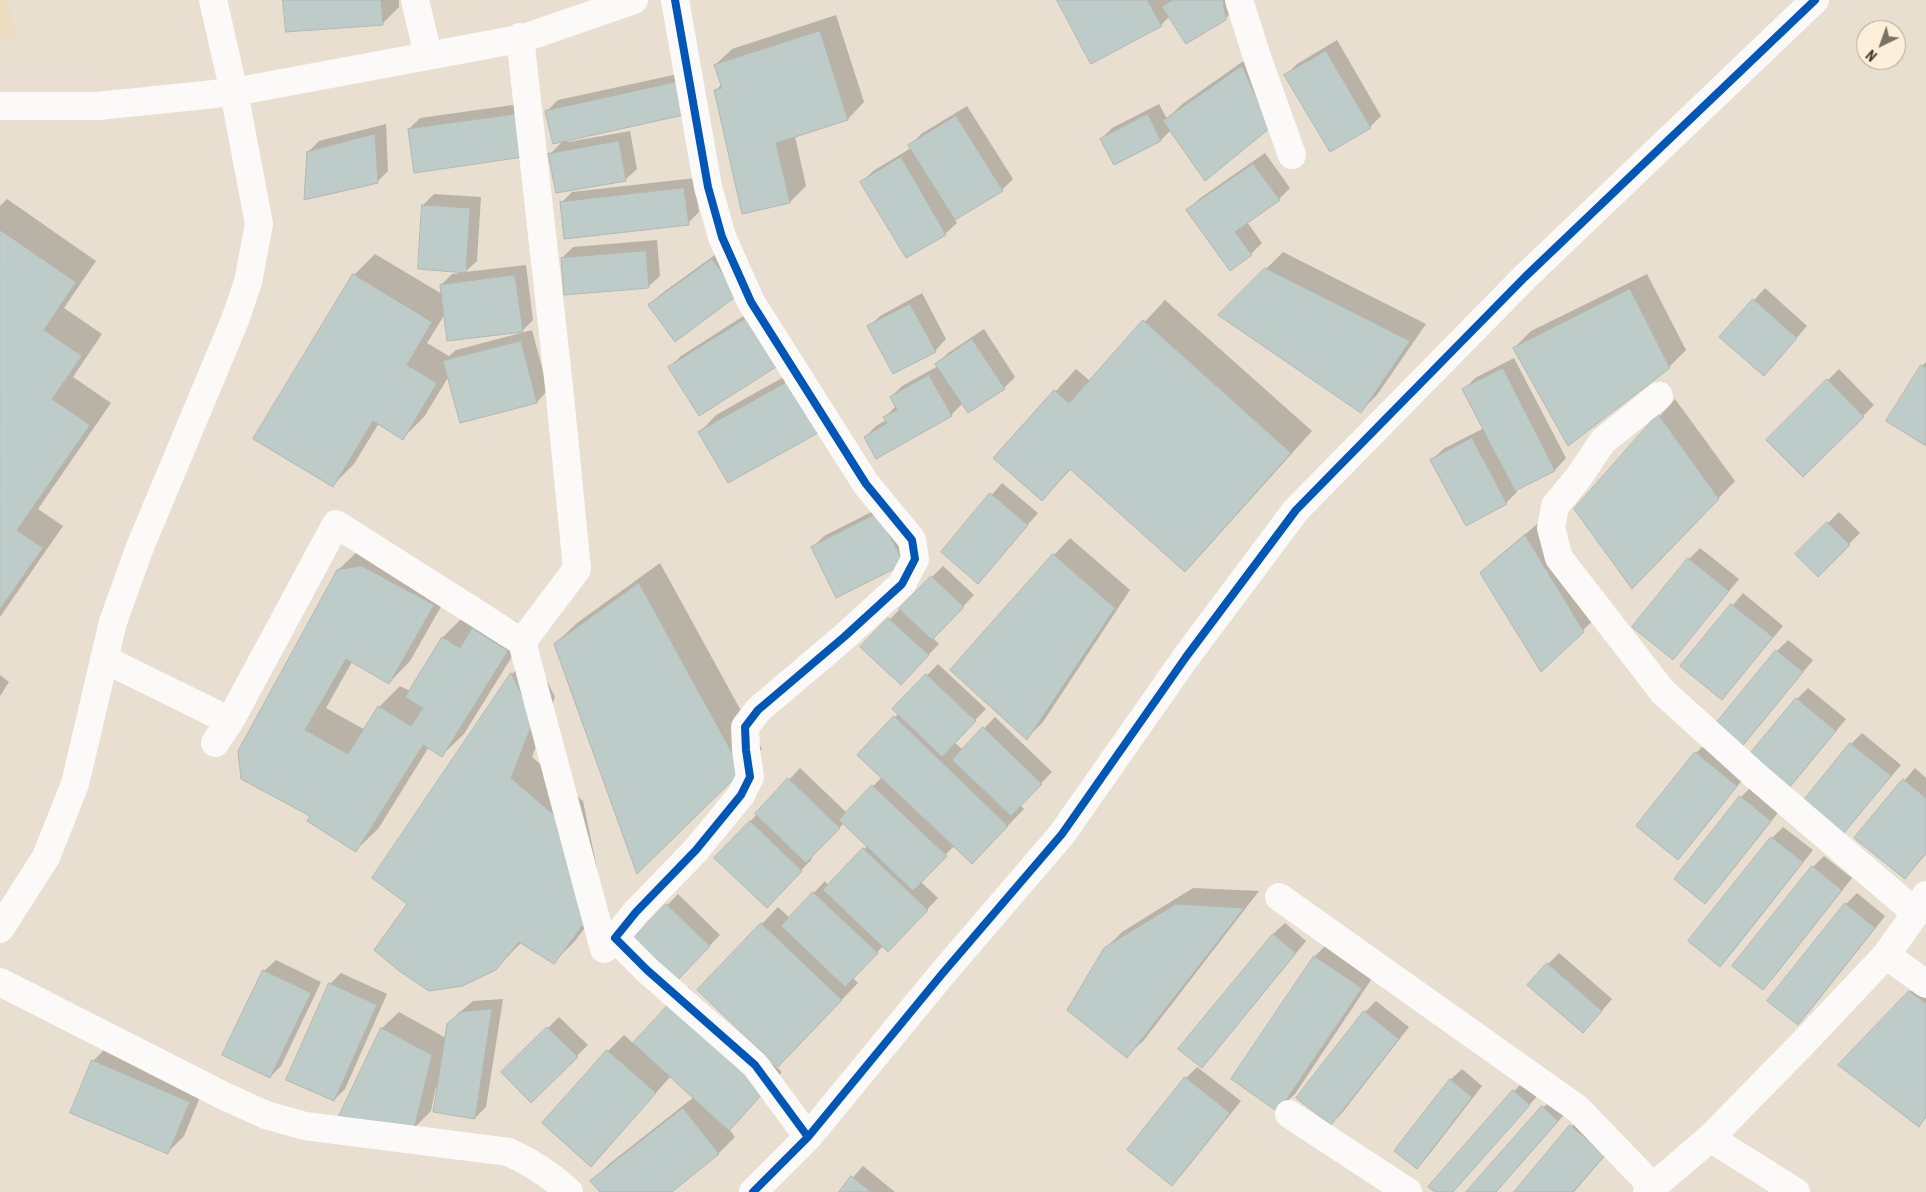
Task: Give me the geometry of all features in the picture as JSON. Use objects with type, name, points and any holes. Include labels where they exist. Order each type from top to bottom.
[{"type":"street","points":[[0,929],[46,857],[76,784],[113,622],[140,547],[235,320],[248,282],[258,224],[234,92],[212,0]]},
{"type":"street","points":[[415,0],[428,55]]},
{"type":"street","points":[[0,106],[98,106],[234,92],[520,37],[524,38],[634,0]]},
{"type":"street","points":[[675,0],[708,187],[722,237],[751,302],[866,484],[912,540],[915,559],[902,584],[844,637],[758,710],[745,728],[750,777],[741,795],[696,850],[636,912],[615,938],[647,970],[755,1065],[808,1137]]},
{"type":"street","points":[[1239,0],[1292,155]]},
{"type":"street","points":[[753,1192],[808,1137],[942,974],[1062,834],[1186,657],[1296,510],[1526,277],[1815,0]]},
{"type":"street","points":[[520,37],[560,396],[577,569],[522,642]]},
{"type":"street","points":[[1279,897],[1578,1109],[1650,1190],[1710,1138],[1886,955],[1921,904],[1757,777],[1663,692],[1559,558],[1551,528],[1555,506],[1578,478],[1603,441],[1659,396]]},
{"type":"street","points":[[104,658],[223,732],[336,524],[522,642],[604,948]]},
{"type":"street","points":[[1886,955],[1926,984]]},
{"type":"street","points":[[0,982],[224,1096],[266,1115],[305,1126],[509,1152],[534,1164],[555,1178],[569,1192]]},
{"type":"street","points":[[1289,1114],[1408,1192]]},
{"type":"street","points":[[1710,1138],[1796,1192]]},
{"type":"shaded area","points":[[0,0],[9,0],[16,38],[0,39]]},
{"type":"building","points":[[283,0],[381,0],[383,25],[286,32]]},
{"type":"building","points":[[1057,0],[1147,0],[1162,26],[1091,64]]},
{"type":"building","points":[[1173,0],[1223,0],[1226,20],[1186,44],[1162,7]]},
{"type":"building","points":[[820,31],[848,120],[776,143],[790,203],[742,214],[714,90],[722,88],[714,65]]},
{"type":"building","points":[[1326,51],[1371,128],[1330,152],[1284,75]]},
{"type":"building","points":[[1242,66],[1270,128],[1205,181],[1163,121]]},
{"type":"building","points":[[681,81],[688,114],[553,144],[545,111]]},
{"type":"building","points":[[517,114],[523,157],[414,173],[408,129]]},
{"type":"building","points":[[1148,114],[1161,141],[1114,165],[1100,139]]},
{"type":"building","points":[[956,116],[1003,191],[955,220],[908,145]]},
{"type":"building","points":[[375,134],[378,183],[304,200],[307,152]]},
{"type":"building","points":[[619,141],[626,181],[556,193],[548,154]]},
{"type":"building","points":[[901,157],[946,235],[906,258],[860,182]]},
{"type":"building","points":[[1253,164],[1280,200],[1235,232],[1252,255],[1230,271],[1186,210]]},
{"type":"building","points":[[684,188],[689,225],[564,239],[560,202]]},
{"type":"building","points":[[422,205],[470,208],[466,273],[418,269]]},
{"type":"building","points":[[0,230],[76,282],[44,330],[82,356],[52,399],[90,425],[17,530],[43,548],[0,609]]},
{"type":"building","points":[[646,251],[649,288],[564,295],[561,258]]},
{"type":"building","points":[[712,259],[738,295],[675,342],[648,305]]},
{"type":"building","points":[[1265,268],[1410,341],[1361,413],[1218,315]]},
{"type":"building","points":[[353,274],[432,322],[407,365],[437,383],[403,440],[373,421],[333,487],[253,439]]},
{"type":"building","points":[[515,275],[523,332],[447,341],[440,285]]},
{"type":"building","points":[[1630,289],[1670,368],[1568,446],[1513,348]]},
{"type":"building","points":[[1753,299],[1797,338],[1764,376],[1719,337]]},
{"type":"building","points":[[910,304],[936,352],[893,374],[867,326]]},
{"type":"building","points":[[745,319],[776,367],[699,416],[668,367]]},
{"type":"building","points":[[1143,320],[1291,453],[1185,572],[1070,469],[1042,501],[993,458],[1054,390],[1069,403]]},
{"type":"building","points":[[972,339],[1005,389],[968,413],[935,364]]},
{"type":"building","points":[[521,341],[537,403],[460,423],[443,361]]},
{"type":"building","points":[[1921,365],[1926,368],[1926,446],[1886,421]]},
{"type":"building","points":[[1503,368],[1555,471],[1515,491],[1462,389]]},
{"type":"building","points":[[929,375],[952,416],[876,459],[864,437],[887,423],[883,417],[897,410],[890,397]]},
{"type":"building","points":[[1827,379],[1864,417],[1803,477],[1766,440]]},
{"type":"building","points":[[789,381],[818,433],[728,483],[698,432]]},
{"type":"building","points":[[1658,414],[1719,499],[1632,589],[1574,509]]},
{"type":"building","points":[[1472,438],[1507,504],[1466,526],[1430,460]]},
{"type":"building","points":[[990,493],[1028,525],[978,584],[941,552]]},
{"type":"building","points":[[878,513],[904,564],[836,598],[811,547]]},
{"type":"building","points":[[1827,522],[1850,545],[1818,577],[1795,554]]},
{"type":"building","points":[[1525,535],[1584,632],[1541,672],[1480,573]]},
{"type":"building","points":[[1053,554],[1115,608],[1027,740],[950,670]]},
{"type":"building","points":[[1688,558],[1729,591],[1673,660],[1632,627]]},
{"type":"building","points":[[362,566],[434,605],[389,684],[346,659],[305,730],[348,754],[378,706],[411,726],[423,708],[405,697],[442,637],[460,648],[472,628],[508,651],[442,757],[423,745],[356,852],[307,821],[310,816],[241,779],[238,751],[337,570]]},
{"type":"building","points":[[931,576],[964,607],[932,640],[899,609]]},
{"type":"building","points":[[639,583],[742,771],[637,874],[554,644]]},
{"type":"building","points":[[1731,604],[1773,637],[1722,700],[1680,666]]},
{"type":"building","points":[[888,618],[929,655],[901,685],[860,647]]},
{"type":"building","points":[[1776,650],[1803,672],[1740,749],[1713,727]]},
{"type":"building","points":[[511,673],[534,719],[511,778],[562,822],[583,925],[554,964],[519,942],[496,970],[462,986],[429,991],[398,970],[374,950],[407,904],[372,878]]},
{"type":"building","points":[[926,674],[976,721],[942,757],[892,709]]},
{"type":"building","points":[[1796,698],[1836,731],[1789,788],[1749,755]]},
{"type":"building","points":[[894,716],[1008,826],[972,864],[857,755]]},
{"type":"building","points":[[983,727],[1042,784],[1011,816],[952,760]]},
{"type":"building","points":[[1850,743],[1891,776],[1844,833],[1804,800]]},
{"type":"building","points":[[1695,752],[1737,786],[1678,860],[1636,826]]},
{"type":"building","points":[[788,778],[840,828],[806,863],[755,814]]},
{"type":"building","points":[[1903,779],[1926,798],[1926,853],[1905,879],[1854,838]]},
{"type":"building","points":[[872,785],[947,856],[913,891],[839,820]]},
{"type":"building","points":[[1740,796],[1771,821],[1705,904],[1674,879]]},
{"type":"building","points":[[750,821],[802,871],[767,908],[714,858]]},
{"type":"building","points":[[1771,837],[1803,862],[1720,967],[1688,941]]},
{"type":"building","points":[[863,848],[928,910],[888,952],[823,890]]},
{"type":"building","points":[[1812,866],[1842,890],[1763,990],[1732,966]]},
{"type":"building","points":[[813,892],[878,953],[845,987],[781,926]]},
{"type":"building","points":[[1845,903],[1875,928],[1798,1025],[1767,1001]]},
{"type":"building","points":[[666,904],[710,946],[675,983],[631,941]]},
{"type":"building","points":[[1176,904],[1244,908],[1127,1058],[1067,1010],[1104,948]]},
{"type":"building","points":[[761,923],[842,1000],[778,1067],[697,990]]},
{"type":"building","points":[[1273,934],[1296,953],[1202,1068],[1178,1049]]},
{"type":"building","points":[[1314,956],[1362,988],[1278,1112],[1231,1079]]},
{"type":"building","points":[[1547,963],[1602,1011],[1583,1033],[1527,985]]},
{"type":"building","points":[[263,970],[311,993],[270,1078],[222,1055]]},
{"type":"building","points":[[329,983],[377,1005],[334,1101],[286,1080]]},
{"type":"building","points":[[1909,991],[1926,1003],[1926,1116],[1919,1127],[1838,1065]]},
{"type":"building","points":[[671,1002],[766,1090],[729,1131],[633,1043]]},
{"type":"building","points":[[492,1009],[475,1119],[433,1112],[447,1024],[460,1012]]},
{"type":"building","points":[[1364,1011],[1399,1039],[1331,1125],[1296,1098]]},
{"type":"building","points":[[547,1027],[578,1057],[531,1103],[501,1072]]},
{"type":"building","points":[[381,1028],[432,1055],[414,1129],[338,1118]]},
{"type":"building","points":[[607,1050],[656,1093],[591,1167],[542,1123]]},
{"type":"building","points":[[92,1060],[190,1102],[168,1154],[70,1113]]},
{"type":"building","points":[[1185,1077],[1230,1113],[1172,1186],[1127,1150]]},
{"type":"building","points":[[1450,1079],[1472,1097],[1417,1169],[1394,1151]]},
{"type":"building","points":[[1513,1090],[1530,1105],[1453,1192],[1435,1192],[1428,1187]]},
{"type":"building","points":[[1542,1106],[1558,1121],[1496,1192],[1466,1192]]},
{"type":"building","points":[[683,1108],[719,1154],[672,1192],[600,1192],[590,1181]]},
{"type":"building","points":[[1570,1125],[1605,1155],[1573,1192],[1514,1192]]},
{"type":"building","points":[[851,1176],[871,1192],[839,1192]]},
{"type":"cycle path","points":[[675,0],[708,187],[722,237],[751,302],[866,484],[912,540],[915,559],[902,584],[844,637],[758,710],[745,727],[750,777],[741,795],[696,850],[636,912],[615,938],[647,970],[755,1065],[808,1137]]},
{"type":"cycle path","points":[[753,1192],[808,1137],[942,974],[1062,834],[1186,657],[1296,510],[1525,277],[1815,0]]}]
